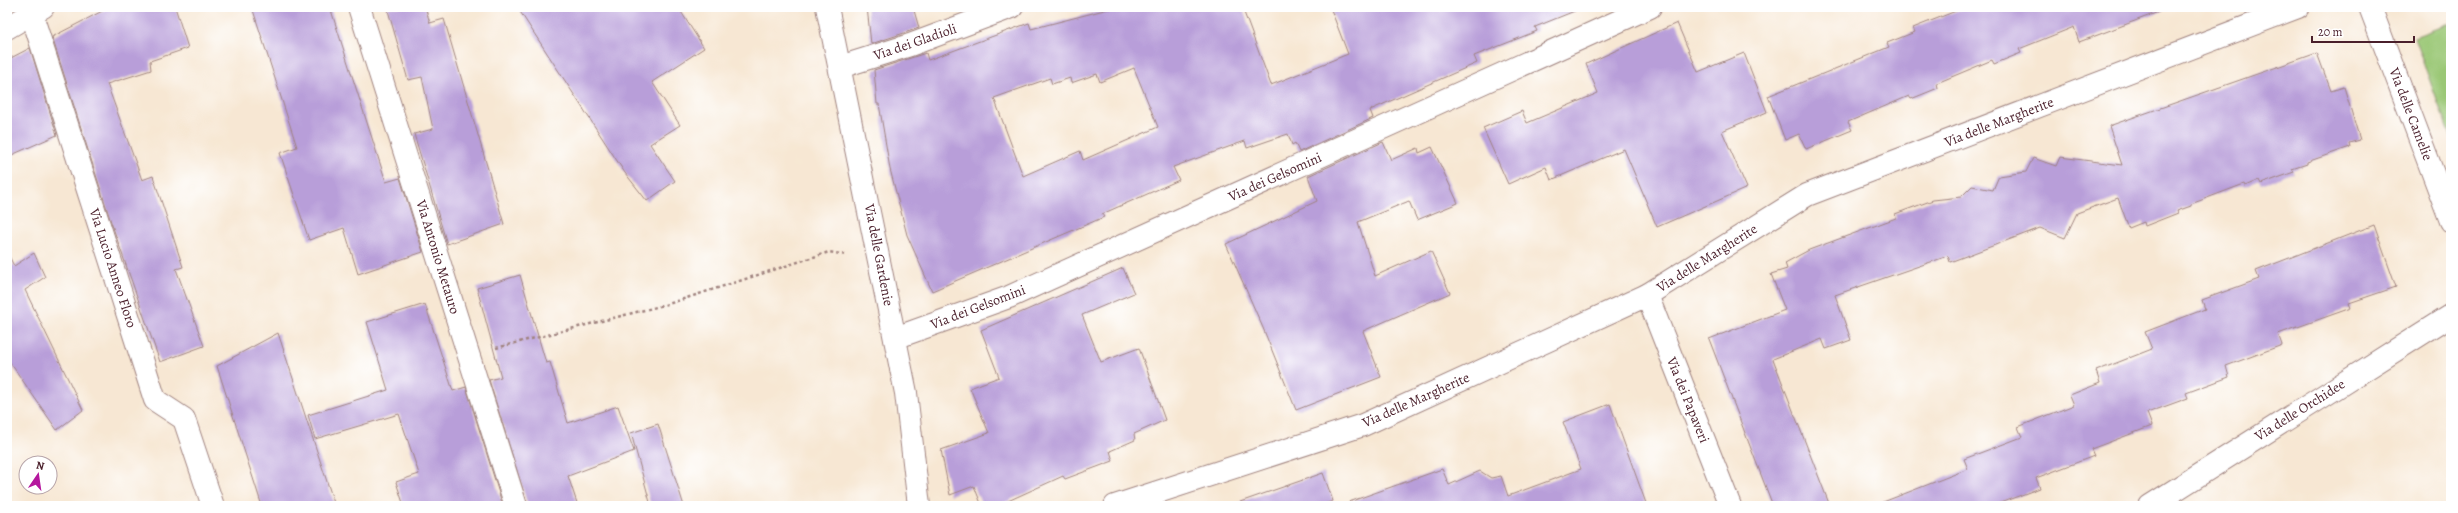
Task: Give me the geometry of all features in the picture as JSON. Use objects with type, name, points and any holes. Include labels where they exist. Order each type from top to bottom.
[{"type":"street","name":"Via Antonio Metauro","points":[[359,7],[516,506]]},
{"type":"street","name":"Via delle Gardenie","points":[[827,7],[896,338],[906,393],[919,506]]},
{"type":"street","name":"Via dei Gladioli","points":[[840,67],[910,45],[1012,7]]},
{"type":"street","name":"Via dei Gelsomini","points":[[896,338],[1009,297],[1650,7]]},
{"type":"street","name":"Via delle Margherite","points":[[1115,506],[1363,424],[1646,295],[1807,195],[2298,7]]},
{"type":"street","name":"Via delle Camelie","points":[[2370,7],[2451,221]]},
{"type":"street","points":[[7,28],[37,11]]},
{"type":"street","name":"Via Lucio Anneo Floro","points":[[37,11],[155,400],[184,419],[213,506]]},
{"type":"street","name":"Via dei Papaveri","points":[[1646,295],[1730,506]]},
{"type":"street","name":"Via delle Orchidee","points":[[2150,506],[2451,315]]},
{"type":"path","points":[[469,355],[668,304],[828,252],[854,256],[883,273]]},
{"type":"green space","points":[[2451,23],[2451,139],[2414,37]]},
{"type":"building","points":[[110,7],[175,7],[188,48],[150,61],[151,70],[107,84],[142,180],[153,176],[183,267],[176,269],[204,346],[160,362],[111,222],[52,37]]},
{"type":"building","points":[[252,7],[330,7],[386,182],[400,178],[423,252],[358,274],[344,228],[309,240],[280,153],[297,147]]},
{"type":"building","points":[[387,7],[425,7],[430,23],[444,19],[504,224],[447,244],[414,134],[433,129],[422,77],[408,80]]},
{"type":"building","points":[[517,7],[678,7],[704,48],[652,82],[680,125],[650,144],[675,181],[647,201],[625,173]]},
{"type":"building","points":[[867,7],[913,7],[919,28],[871,44]]},
{"type":"building","points":[[1116,7],[1242,7],[1271,85],[1348,54],[1330,7],[1582,8],[1535,27],[1537,31],[1474,56],[1477,63],[1370,110],[1373,118],[1299,152],[1295,143],[1292,145],[1288,134],[1247,148],[1245,141],[1173,167],[1179,180],[1102,214],[1104,217],[932,291],[907,235],[890,169],[879,104],[877,104],[874,70],[926,53],[928,60],[1029,23],[1031,29]],"holes":[[[1134,68],[1158,127],[1083,160],[1080,151],[1023,176],[994,98],[1050,78],[1052,84],[1070,78],[1071,83],[1097,74],[1100,82]]]},
{"type":"building","points":[[1966,7],[2163,7],[2164,10],[2079,42],[2074,27],[2019,49],[2021,53],[1994,64],[1992,60],[1937,83],[1938,88],[1911,99],[1909,96],[1848,122],[1852,130],[1806,149],[1799,134],[1785,140],[1768,96],[1889,47],[1887,43],[1915,32],[1913,28]]},
{"type":"building","points":[[1677,23],[1698,72],[1744,53],[1767,112],[1722,131],[1747,188],[1657,227],[1624,149],[1551,180],[1546,167],[1508,184],[1483,128],[1522,111],[1527,123],[1598,93],[1586,64]]},
{"type":"building","points":[[30,48],[57,135],[7,157],[7,60]]},
{"type":"building","points":[[2317,53],[2331,91],[2344,87],[2360,140],[2349,143],[2350,147],[2307,162],[2307,164],[2292,169],[2294,172],[2261,184],[2259,180],[2245,186],[2244,184],[2191,204],[2191,206],[2177,211],[2178,213],[2145,226],[2144,222],[2129,228],[2118,198],[2077,213],[2065,238],[2040,228],[1950,262],[1948,256],[1835,295],[1851,340],[1826,349],[1822,339],[1773,359],[1830,506],[1773,506],[1709,339],[1785,310],[1771,274],[1787,269],[1785,263],[1809,250],[1896,218],[1895,214],[1933,200],[1961,197],[1972,186],[1993,190],[1999,176],[2026,172],[2033,158],[2056,166],[2060,157],[2122,165],[2109,126]]},
{"type":"building","points":[[1383,142],[1391,160],[1418,148],[1419,153],[1432,147],[1458,203],[1417,220],[1409,201],[1358,222],[1375,276],[1431,251],[1450,293],[1363,331],[1381,377],[1296,410],[1263,328],[1226,244],[1317,201],[1308,176]]},
{"type":"building","points":[[2374,225],[2396,287],[2349,303],[2351,308],[2278,334],[2282,345],[2226,366],[2229,377],[2186,393],[2188,398],[2147,413],[2152,426],[2091,449],[2094,456],[2036,478],[2040,488],[1992,506],[1878,506],[1878,504],[1968,469],[1964,459],[2022,437],[2018,427],[2074,405],[2070,395],[2100,383],[2096,371],[2152,349],[2145,332],[2205,309],[2202,300],[2259,279],[2256,271]]},
{"type":"building","points":[[7,252],[14,266],[34,253],[45,277],[25,290],[83,410],[57,430],[7,358]]},
{"type":"building","points":[[1123,268],[1134,293],[1082,315],[1101,362],[1139,348],[1165,420],[1134,434],[1135,440],[1110,451],[1113,461],[1065,479],[1063,476],[997,506],[982,506],[974,486],[950,495],[941,450],[989,433],[970,388],[999,377],[981,330]]},
{"type":"building","points":[[520,275],[546,363],[550,362],[568,423],[618,406],[634,451],[568,476],[578,506],[528,506],[489,380],[501,377],[477,288]]},
{"type":"building","points":[[425,304],[453,391],[466,387],[503,506],[404,506],[396,482],[419,474],[399,414],[315,439],[308,415],[388,390],[367,322]]},
{"type":"building","points":[[278,333],[335,506],[262,506],[217,366]]},
{"type":"building","points":[[1610,404],[1647,506],[1350,506],[1349,502],[1442,469],[1449,485],[1480,471],[1491,478],[1501,476],[1508,496],[1581,469],[1563,422]]},
{"type":"building","points":[[658,424],[684,506],[651,506],[631,433]]},
{"type":"building","points":[[1323,473],[1333,501],[1319,506],[1241,506],[1240,502]]}]
